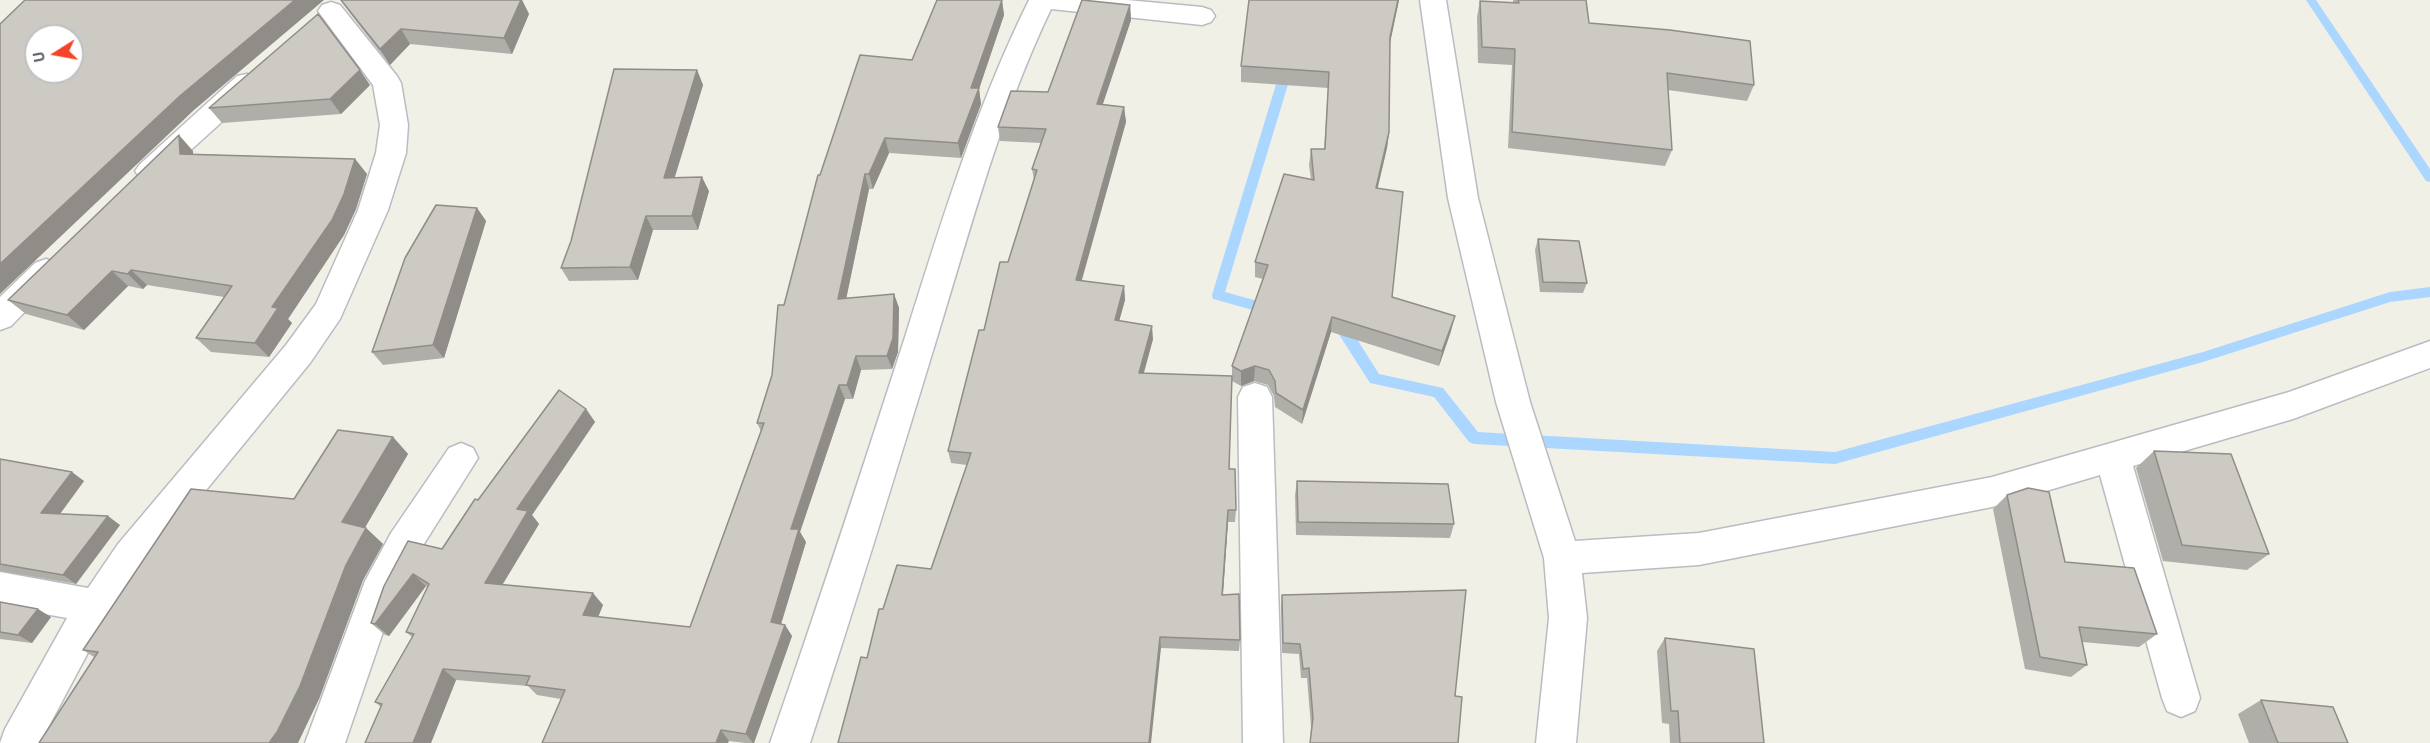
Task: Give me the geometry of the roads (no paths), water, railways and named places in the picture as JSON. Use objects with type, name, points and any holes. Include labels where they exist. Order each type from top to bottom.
[{"type":"street","points":[[790,743],[840,595],[954,231],[1014,58],[1042,0],[1202,16]]},
{"type":"street","points":[[1433,0],[1463,198],[1513,402],[1562,558],[1568,618],[1556,743]]},
{"type":"street","points":[[19,743],[95,606],[131,555],[298,354],[329,310],[373,210],[391,153],[394,125],[387,83],[329,13]]},
{"type":"street","points":[[130,190],[205,119],[268,65]]},
{"type":"street","points":[[0,316],[65,252]]},
{"type":"street","points":[[1562,558],[1699,549],[1992,492],[2293,405],[2430,354]]},
{"type":"street","points":[[1255,397],[1263,743]]},
{"type":"street","points":[[326,743],[378,592],[404,544],[461,458]]},
{"type":"street","points":[[2113,458],[2181,698]]},
{"type":"street","points":[[0,589],[95,606]]},
{"type":"waterway","points":[[2311,0],[2430,178]]},
{"type":"waterway","points":[[1271,310],[1218,295],[1287,68]]},
{"type":"waterway","points":[[1336,327],[1343,329],[1375,379],[1438,392],[1474,438],[1835,458],[2203,357],[2390,297],[2430,292]]}]
